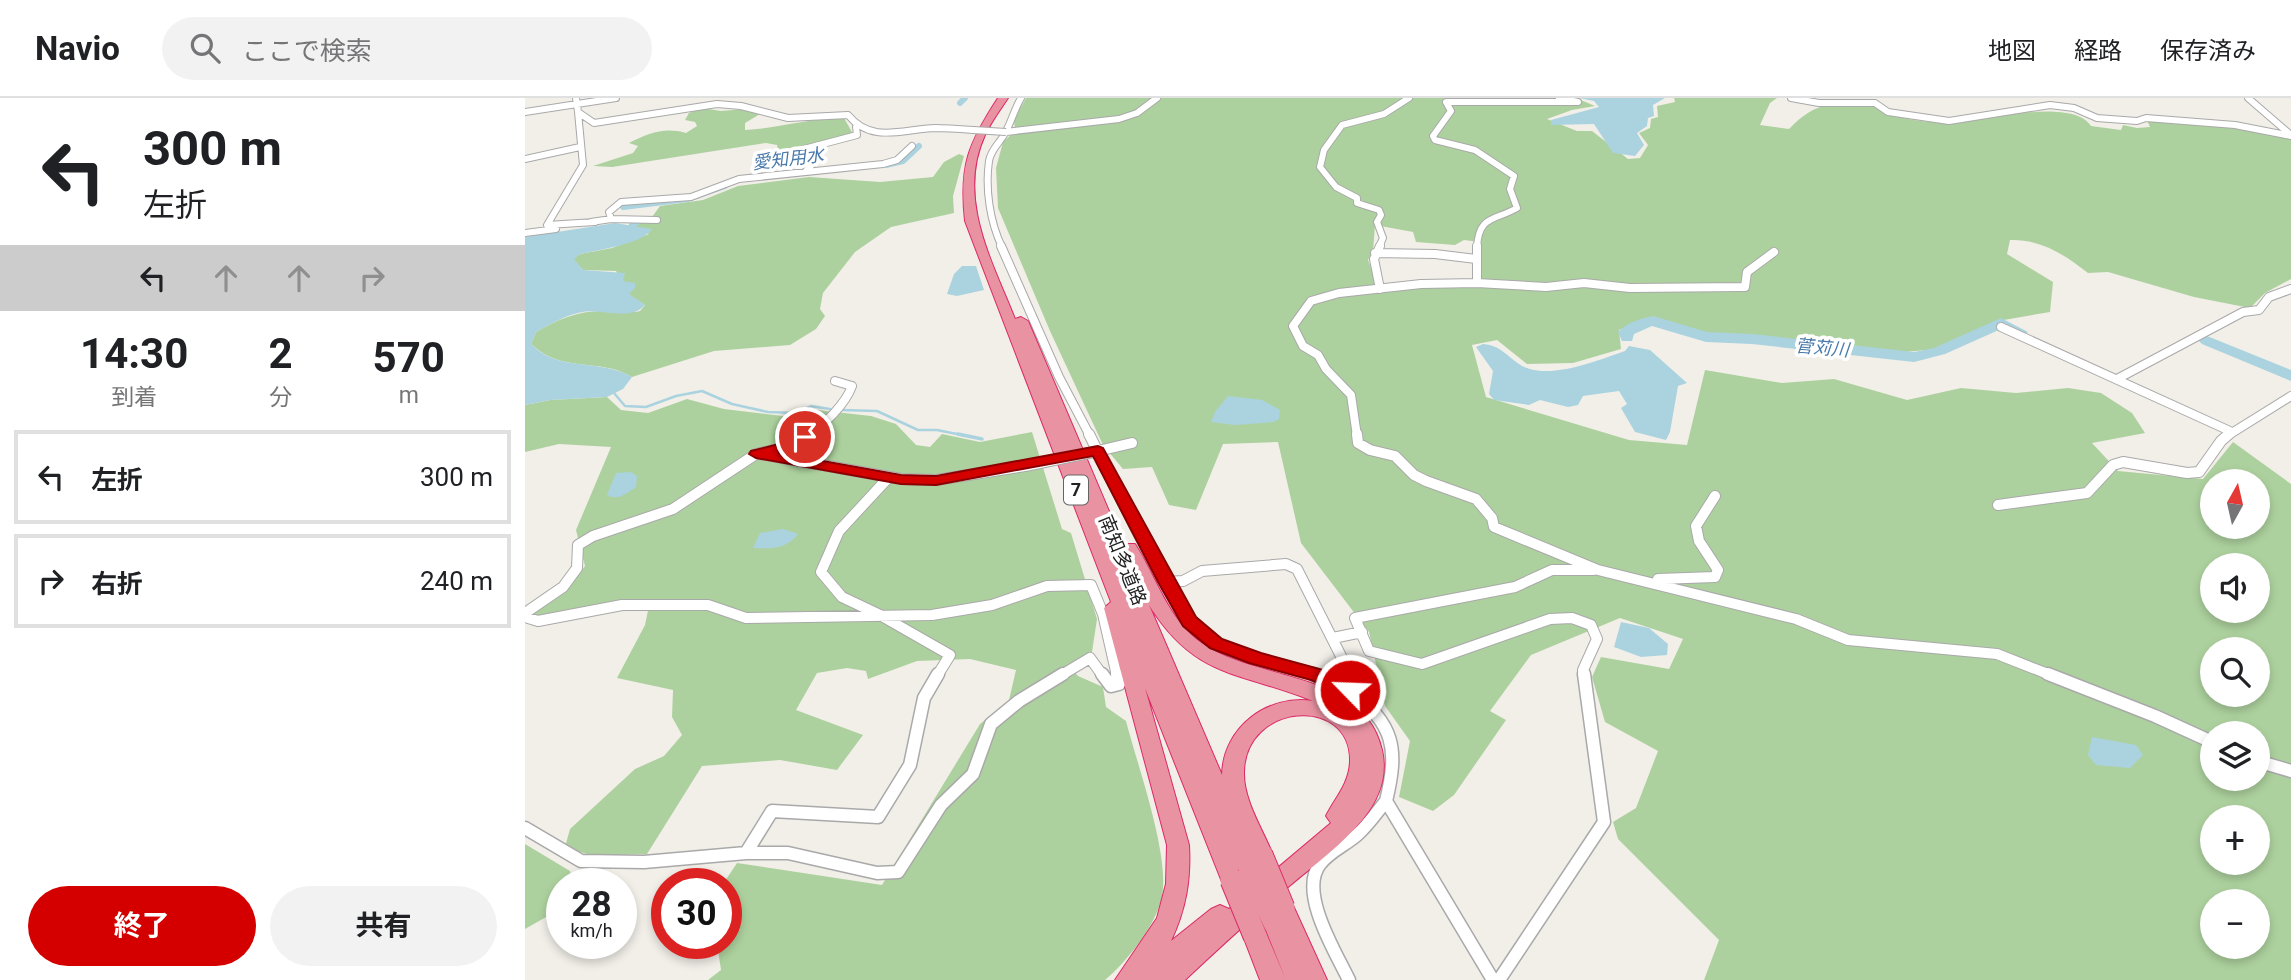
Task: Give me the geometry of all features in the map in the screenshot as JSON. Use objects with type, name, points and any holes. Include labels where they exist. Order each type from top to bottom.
[{"type":"highway","name":"南知多道路","points":[[1003,98],[980,134],[972,157],[967,189],[982,256],[1058,447],[1299,980]]},
{"type":"highway","name":"南知多道路","points":[[1011,98],[982,157],[978,188],[982,220],[1000,272],[1091,483],[1247,867]]},
{"type":"highway","points":[[1058,447],[1055,456],[1114,611],[1178,845],[1178,894],[1168,922],[1150,953],[1128,980]]},
{"type":"highway","points":[[1091,483],[1099,486],[1136,562],[1171,625],[1186,641],[1218,663],[1305,688],[1332,699],[1353,715],[1373,743],[1374,772],[1364,800],[1312,853],[1222,928],[1168,980]]},
{"type":"highway","points":[[1141,980],[1300,850],[1346,806],[1362,765],[1359,744],[1349,727],[1330,713],[1310,707],[1277,711],[1255,723],[1242,738],[1233,765],[1233,780],[1247,867],[1271,922],[1314,980]]},
{"type":"highway","name":"南知多道路","points":[[1271,922],[1273,980]]},
{"type":"street","points":[[525,112],[576,101],[616,98]]},
{"type":"street","points":[[1021,98],[1009,119],[1006,132],[995,145],[989,160],[989,203],[998,239],[1059,377],[1166,582],[1189,621],[1216,643],[1316,675],[1350,690],[1372,707],[1387,724],[1393,742],[1392,778],[1386,801],[1359,833],[1314,871],[1311,885],[1316,905],[1349,980]]},
{"type":"street","points":[[856,127],[871,133],[932,128],[1006,132],[1119,119],[1137,113],[1157,98]]},
{"type":"street","points":[[1380,289],[1375,253],[1383,238],[1377,222],[1381,215],[1380,210],[1357,203],[1357,198],[1336,187],[1320,167],[1321,158],[1342,125],[1384,114],[1409,98]]},
{"type":"street","points":[[1477,283],[1478,230],[1485,222],[1511,213],[1517,208],[1510,188],[1514,176],[1475,150],[1433,136],[1451,111],[1446,102],[1462,99],[1526,103],[1578,102],[1559,98]]},
{"type":"street","points":[[1791,98],[1819,103],[1875,103],[1888,112],[1949,121],[2050,105],[2074,108],[2097,118],[2137,121],[2146,118],[2235,125],[2291,136],[2248,98]]},
{"type":"street","points":[[2066,98],[2074,108]]},
{"type":"street","points":[[576,101],[583,165],[547,225],[595,222]]},
{"type":"street","points":[[578,112],[594,123],[716,101],[788,118],[848,115],[856,127],[857,135],[804,149],[805,153],[819,158],[805,172]]},
{"type":"street","points":[[611,219],[609,212],[621,202],[691,197],[739,179],[883,164],[897,160],[912,146]]},
{"type":"street","points":[[525,159],[580,147]]},
{"type":"street","points":[[525,233],[611,219],[657,220]]},
{"type":"street","points":[[1774,252],[1747,272],[1745,287],[1630,288],[1584,283],[1546,287],[1477,283],[1380,289],[1339,293],[1311,301],[1293,326],[1303,346],[1318,355],[1351,395],[1358,443],[1370,450],[1395,456],[1414,475],[1426,481],[1476,499],[1492,518],[1494,527],[1598,570],[1796,619],[1848,640],[1997,654],[2200,737]]},
{"type":"street","points":[[1375,253],[1435,254],[1476,259]]},
{"type":"street","points":[[2117,379],[2243,312],[2259,310],[2269,297],[2291,289]]},
{"type":"street","points":[[2001,327],[2232,432]]},
{"type":"street","points":[[525,828],[581,861],[644,862],[746,853],[788,853],[877,873],[898,872],[941,805],[974,774],[991,724],[1019,701],[1090,658],[1111,687],[1119,684],[1103,614],[1091,585],[1047,586],[992,605],[932,615],[746,618],[708,605],[622,605],[538,621],[525,615],[563,587],[576,568],[578,545],[593,536],[673,509],[756,454],[792,446],[818,429],[849,394],[852,386],[835,381]]},
{"type":"street","points":[[1998,505],[2087,493],[2113,465],[2123,462],[2187,473],[2199,472],[2221,441],[2291,396]]},
{"type":"street","points":[[756,454],[889,477],[936,480],[1025,466],[1132,443]]},
{"type":"street","points":[[746,853],[772,811],[878,817],[910,765],[924,698],[950,655],[880,615],[842,597],[821,572],[839,527],[889,477]]},
{"type":"street","points":[[1636,579],[1715,577],[1718,570],[1699,541],[1696,527],[1714,496]]},
{"type":"street","points":[[1166,582],[1183,581],[1202,571],[1286,564],[1297,569],[1351,673],[1350,690]]},
{"type":"street","points":[[1499,980],[1604,822],[1583,670],[1597,639],[1591,625],[1572,618],[1550,619],[1422,664],[1369,651],[1355,618],[1515,587],[1552,570],[1598,570]]},
{"type":"street","points":[[1333,638],[1362,632]]},
{"type":"street","points":[[2270,765],[2291,771]]},
{"type":"street","points":[[1386,801],[1493,980]]},
{"type":"green space","points":[[1026,98],[1576,98],[1595,106],[1572,110],[1547,119],[1577,131],[1592,131],[1628,159],[1640,158],[1648,145],[1639,133],[1650,128],[1651,119],[1658,117],[1657,106],[1675,102],[1674,98],[1777,98],[1770,103],[1760,125],[1789,129],[1819,107],[1863,103],[1873,104],[1894,115],[1929,122],[1955,122],[2029,112],[2049,112],[2067,113],[2081,118],[2091,126],[2121,130],[2123,125],[2150,127],[2147,120],[2228,126],[2291,139],[2291,279],[2265,293],[2250,308],[2194,297],[2108,272],[2088,273],[2052,249],[2032,242],[2010,240],[2007,254],[2053,282],[2050,312],[1998,321],[1938,349],[1893,353],[1825,343],[1705,334],[1652,319],[1619,330],[1621,349],[1573,363],[1527,364],[1497,340],[1472,345],[1486,397],[1629,440],[1687,445],[1705,370],[1782,383],[1834,379],[1907,400],[1961,388],[2016,393],[2068,388],[2101,393],[2132,413],[2145,433],[2092,443],[2118,471],[2200,479],[2200,539],[2270,539],[2270,469],[2211,469],[2233,442],[2291,484],[2291,980],[1704,980],[1719,940],[1618,839],[1613,822],[1636,808],[1658,751],[1605,722],[1592,677],[1601,657],[1669,669],[1683,639],[1620,618],[1531,655],[1490,711],[1506,720],[1454,795],[1433,811],[1399,797],[1410,741],[1385,706],[1369,632],[1301,543],[1278,442],[1223,444],[1196,510],[1169,505],[1152,467],[1123,469],[1103,445],[1050,331],[998,208],[996,168],[1003,142],[1015,131],[1014,119]],"holes":[[[1375,225],[1413,232],[1416,242],[1455,245],[1464,240],[1480,242],[1479,285],[1422,286],[1380,291],[1368,260],[1373,251]]]},
{"type":"green space","points":[[702,108],[721,111],[745,109],[760,114],[745,123],[745,130],[844,118],[853,134],[802,147],[793,156],[778,150],[777,145],[766,143],[612,167],[593,166],[633,153],[638,146],[629,143],[650,134],[664,131],[686,133],[697,126],[695,122],[685,120],[689,113]]},
{"type":"green space","points":[[959,154],[964,156],[953,196],[954,213],[891,227],[855,252],[823,293],[820,309],[825,316],[816,329],[790,345],[714,351],[632,377],[607,368],[555,359],[531,344],[536,332],[576,314],[592,311],[640,311],[645,305],[628,294],[616,271],[583,270],[573,259],[580,254],[612,248],[649,234],[634,226],[652,217],[660,206],[703,200],[738,186],[809,177],[880,182],[933,177],[944,162]]},
{"type":"green space","points":[[607,397],[621,410],[648,413],[687,399],[724,409],[791,417],[817,410],[871,416],[896,424],[916,445],[930,447],[942,434],[980,442],[1032,432],[1062,529],[1071,533],[1097,619],[1092,652],[1069,665],[1078,676],[1103,687],[1106,707],[1126,721],[1151,809],[1161,857],[1163,878],[1159,907],[1147,930],[1122,964],[1105,980],[708,980],[721,970],[719,959],[742,959],[742,868],[734,868],[737,863],[882,885],[980,724],[1009,700],[1016,670],[970,659],[917,661],[868,679],[866,671],[847,668],[817,673],[796,710],[863,735],[837,770],[780,760],[702,766],[647,854],[590,855],[565,847],[570,829],[635,769],[664,756],[682,735],[672,717],[673,690],[617,678],[645,625],[650,601],[544,617],[531,615],[569,587],[585,566],[576,530],[611,447],[559,444],[525,452],[525,405],[550,400]]},
{"type":"green space","points":[[525,844],[565,868],[546,868],[546,917],[525,929]]},
{"type":"water","points":[[1579,98],[1665,98],[1653,105],[1654,116],[1648,118],[1647,126],[1637,133],[1644,145],[1635,156],[1613,153],[1594,124],[1551,125],[1551,120],[1599,107],[1594,101]]},
{"type":"water","points":[[615,223],[652,229],[639,239],[580,254],[574,259],[583,270],[625,273],[623,281],[635,283],[635,288],[629,294],[645,305],[632,313],[590,311],[570,315],[536,332],[531,344],[554,359],[620,371],[632,377],[623,389],[607,397],[550,400],[525,405],[525,237]]},
{"type":"water","points":[[962,266],[976,266],[984,290],[957,296],[947,294],[954,274]]},
{"type":"water","points":[[1483,344],[1503,351],[1523,367],[1541,371],[1578,366],[1625,351],[1629,346],[1650,350],[1687,383],[1678,386],[1670,432],[1666,440],[1635,432],[1621,408],[1627,404],[1619,391],[1583,396],[1578,405],[1568,407],[1540,400],[1529,405],[1494,400],[1489,394],[1493,371],[1476,347]]},
{"type":"water","points":[[1228,396],[1262,400],[1280,410],[1279,419],[1274,422],[1235,425],[1211,422],[1215,412]]},
{"type":"water","points":[[631,472],[637,476],[636,487],[618,497],[607,495],[616,473]]},
{"type":"water","points":[[783,529],[798,534],[784,545],[753,548],[760,533]]},
{"type":"water","points":[[1621,622],[1649,628],[1668,644],[1667,655],[1641,657],[1614,647]]},
{"type":"water","points":[[2092,737],[2136,745],[2143,755],[2130,768],[2096,765],[2088,755]]},
{"type":"waterway","name":"愛知用水","points":[[960,103],[965,98]]},
{"type":"waterway","name":"愛知用水","points":[[886,165],[903,161],[919,146]]},
{"type":"waterway","name":"愛知用水","points":[[623,207],[688,199],[725,186]]},
{"type":"waterway","name":"愛知用水","points":[[632,225],[636,223]]},
{"type":"waterway","name":"菅苅川","points":[[1627,338],[1626,332],[1641,323],[1653,321],[1706,337],[1752,339],[1914,357],[1939,351],[2001,323],[2020,332]]},
{"type":"waterway","name":"菅苅川","points":[[2207,341],[2291,376]]},
{"type":"waterway","points":[[614,393],[625,406],[646,407],[676,396],[702,391],[732,404],[768,412],[797,413],[811,406],[830,409]]},
{"type":"waterway","points":[[840,410],[877,411],[918,430],[937,430],[967,436]]},
{"type":"waterway","points":[[958,434],[982,439]]},
{"type":"route","points":[[805,437],[792,446],[756,454],[863,471],[901,480],[936,480],[1098,451],[1189,621],[1216,643],[1316,675],[1350,690]]}]
